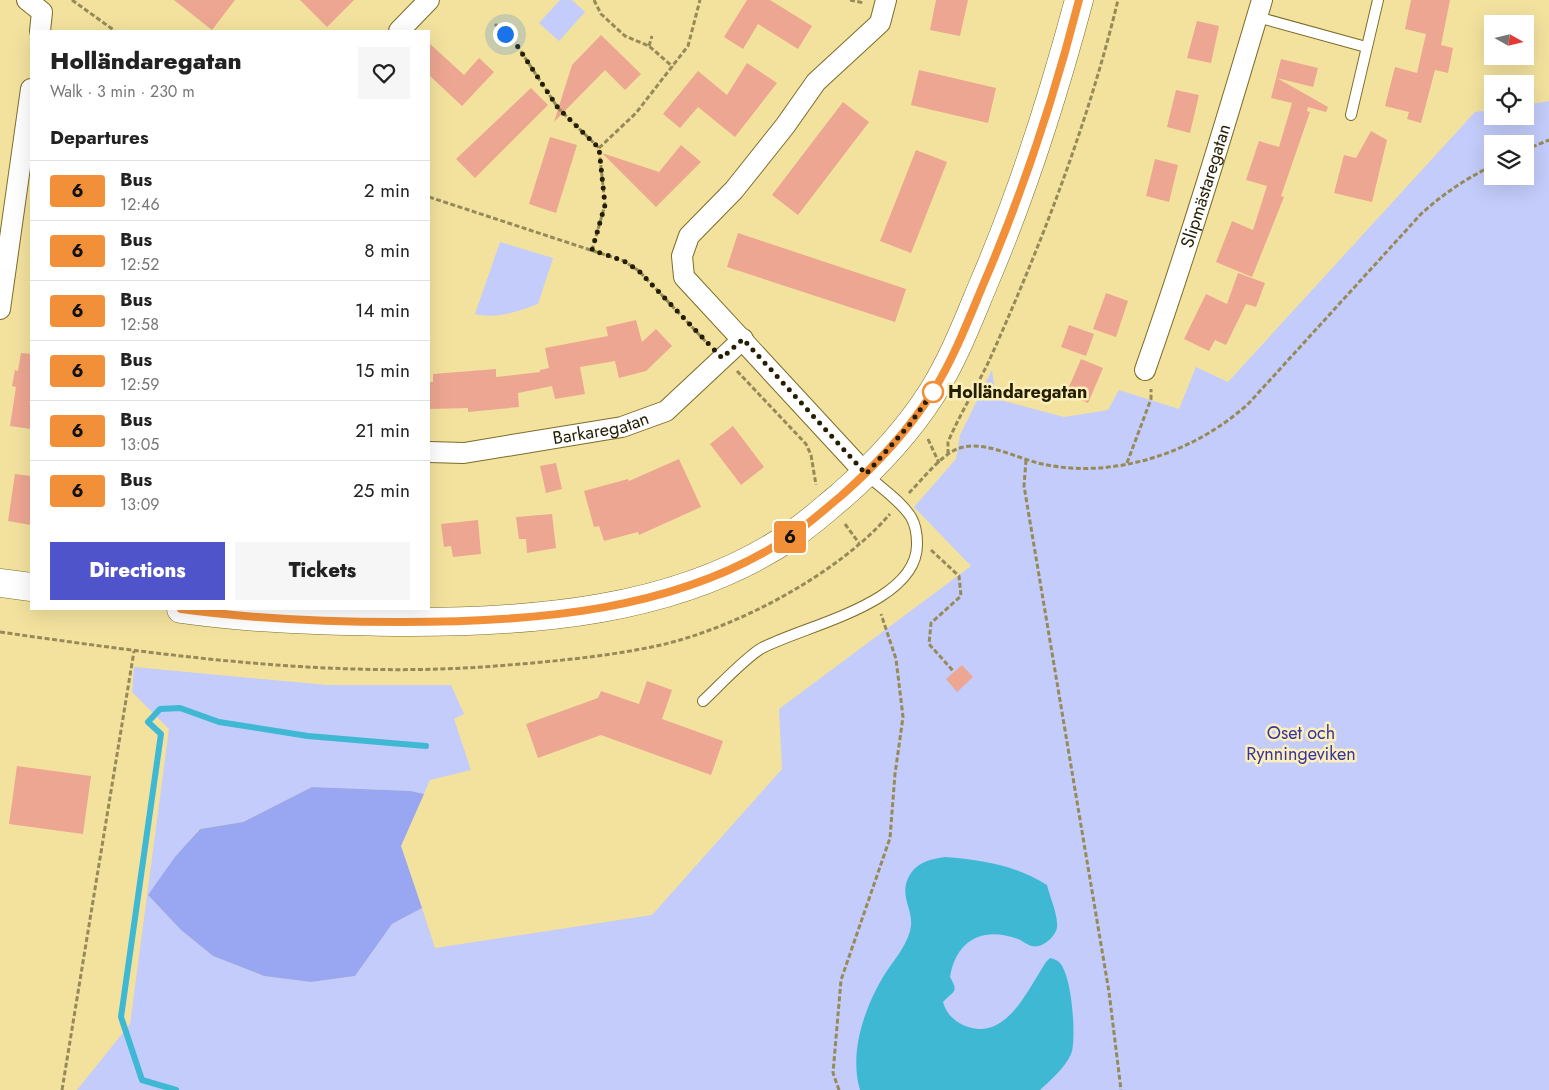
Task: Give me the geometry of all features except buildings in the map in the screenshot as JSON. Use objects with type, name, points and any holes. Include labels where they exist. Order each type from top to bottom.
[{"type":"street","points":[[27,0],[42,12],[40,30]]},
{"type":"street","points":[[401,30],[429,0]]},
{"type":"street","points":[[866,474],[684,277],[682,256],[689,236],[734,190],[785,126],[816,82],[880,23],[886,0]]},
{"type":"street","points":[[188,610],[237,617],[325,622],[448,622],[548,614],[619,605],[688,586],[739,565],[792,535],[866,474],[910,424],[933,392],[963,332],[1011,220],[1046,118],[1079,0]]},
{"type":"street","name":"Slipmästaregatan","points":[[1145,370],[1217,156],[1259,9]]},
{"type":"street","points":[[0,309],[30,96]]},
{"type":"street","name":"Barkaregatan","points":[[430,452],[464,453],[616,429],[666,411],[743,339]]},
{"type":"street","points":[[0,583],[30,587]]},
{"type":"lane","points":[[1351,115],[1378,0]]},
{"type":"lane","points":[[1259,9],[1366,47]]},
{"type":"lane","points":[[703,701],[760,649],[876,599],[902,582],[913,567],[918,552],[917,537],[912,518],[866,474]]},
{"type":"path","points":[[72,0],[114,30]]},
{"type":"path","points":[[594,0],[601,14],[625,36],[649,46],[673,67]]},
{"type":"path","points":[[599,148],[636,113],[688,46],[700,0]]},
{"type":"path","points":[[1118,0],[1088,104],[1061,184],[989,360],[948,442],[948,454],[968,446],[982,447],[1026,460],[1064,468],[1089,469],[1127,464],[1154,457],[1196,439],[1237,414],[1278,373],[1421,214],[1443,194],[1484,170]]},
{"type":"path","points":[[495,24],[516,44],[558,108],[599,148],[605,205],[592,250]]},
{"type":"path","points":[[649,46],[652,36]]},
{"type":"path","points":[[1534,146],[1549,140]]},
{"type":"path","points":[[430,197],[624,261],[639,271],[806,444],[811,456],[817,486],[859,543]]},
{"type":"path","points":[[1127,464],[1151,399],[1150,382],[1145,370]]},
{"type":"path","points":[[928,436],[939,463]]},
{"type":"path","points":[[1026,460],[1024,486],[1109,992],[1121,1090]]},
{"type":"path","points":[[917,537],[959,576],[961,596],[931,623],[929,644],[954,672]]},
{"type":"path","points":[[839,1090],[833,1074],[841,980],[890,838],[895,774],[903,717],[896,659],[876,599]]},
{"type":"path","points":[[62,1090],[134,651]]},
{"type":"green space","points":[[560,0],[572,0],[585,12],[559,41],[539,23]]},
{"type":"green space","name":"Oset och Rynningeviken","points":[[1549,101],[1549,1090],[77,1090],[130,1024],[169,729],[132,692],[134,667],[327,685],[451,685],[464,714],[454,719],[471,770],[430,780],[424,794],[411,791],[312,787],[243,822],[199,829],[148,895],[181,930],[213,956],[264,976],[311,982],[355,976],[392,924],[422,908],[435,948],[652,915],[782,769],[779,709],[971,566],[914,507],[956,459],[960,435],[992,370],[996,399],[1064,417],[1108,410],[1119,390],[1179,409],[1196,367],[1228,382],[1475,112],[1484,111],[1484,125],[1534,125],[1534,104]]},
{"type":"green space","points":[[500,242],[553,258],[538,304],[499,315],[475,314]]},
{"type":"shaded area","points":[[312,787],[411,791],[424,794],[401,846],[422,908],[392,924],[355,976],[311,982],[264,976],[213,956],[181,930],[148,895],[175,857],[200,829],[243,822]]},
{"type":"shaded area","points":[[945,857],[972,860],[1010,868],[1047,885],[1057,922],[1054,935],[1040,946],[1030,945],[1005,935],[993,934],[973,939],[965,945],[953,964],[950,977],[955,989],[943,1002],[950,1016],[963,1025],[978,1029],[991,1027],[1003,1021],[1013,1012],[1050,958],[1059,962],[1064,970],[1070,992],[1073,1019],[1072,1051],[1063,1067],[1040,1090],[860,1090],[856,1061],[857,1046],[864,1017],[876,990],[902,950],[910,931],[911,916],[905,889],[907,881],[911,873],[918,866],[926,861]]},
{"type":"waterway","points":[[176,1090],[142,1080],[121,1017],[161,734],[148,722],[160,709],[180,708],[219,722],[308,736],[426,746]]},
{"type":"bus line","name":"6","points":[[188,610],[237,617],[325,622],[448,622],[548,614],[619,605],[688,586],[739,565],[792,535],[866,474],[910,424],[933,392],[963,332],[1011,220],[1046,118],[1079,0]]},
{"type":"place","name":"Holländaregatan","points":[[933,392]]},
{"type":"route","points":[[505,34],[516,44],[558,108],[599,148],[605,205],[592,250],[624,261],[639,271],[722,358],[743,339],[866,474],[910,424],[933,392]]}]
